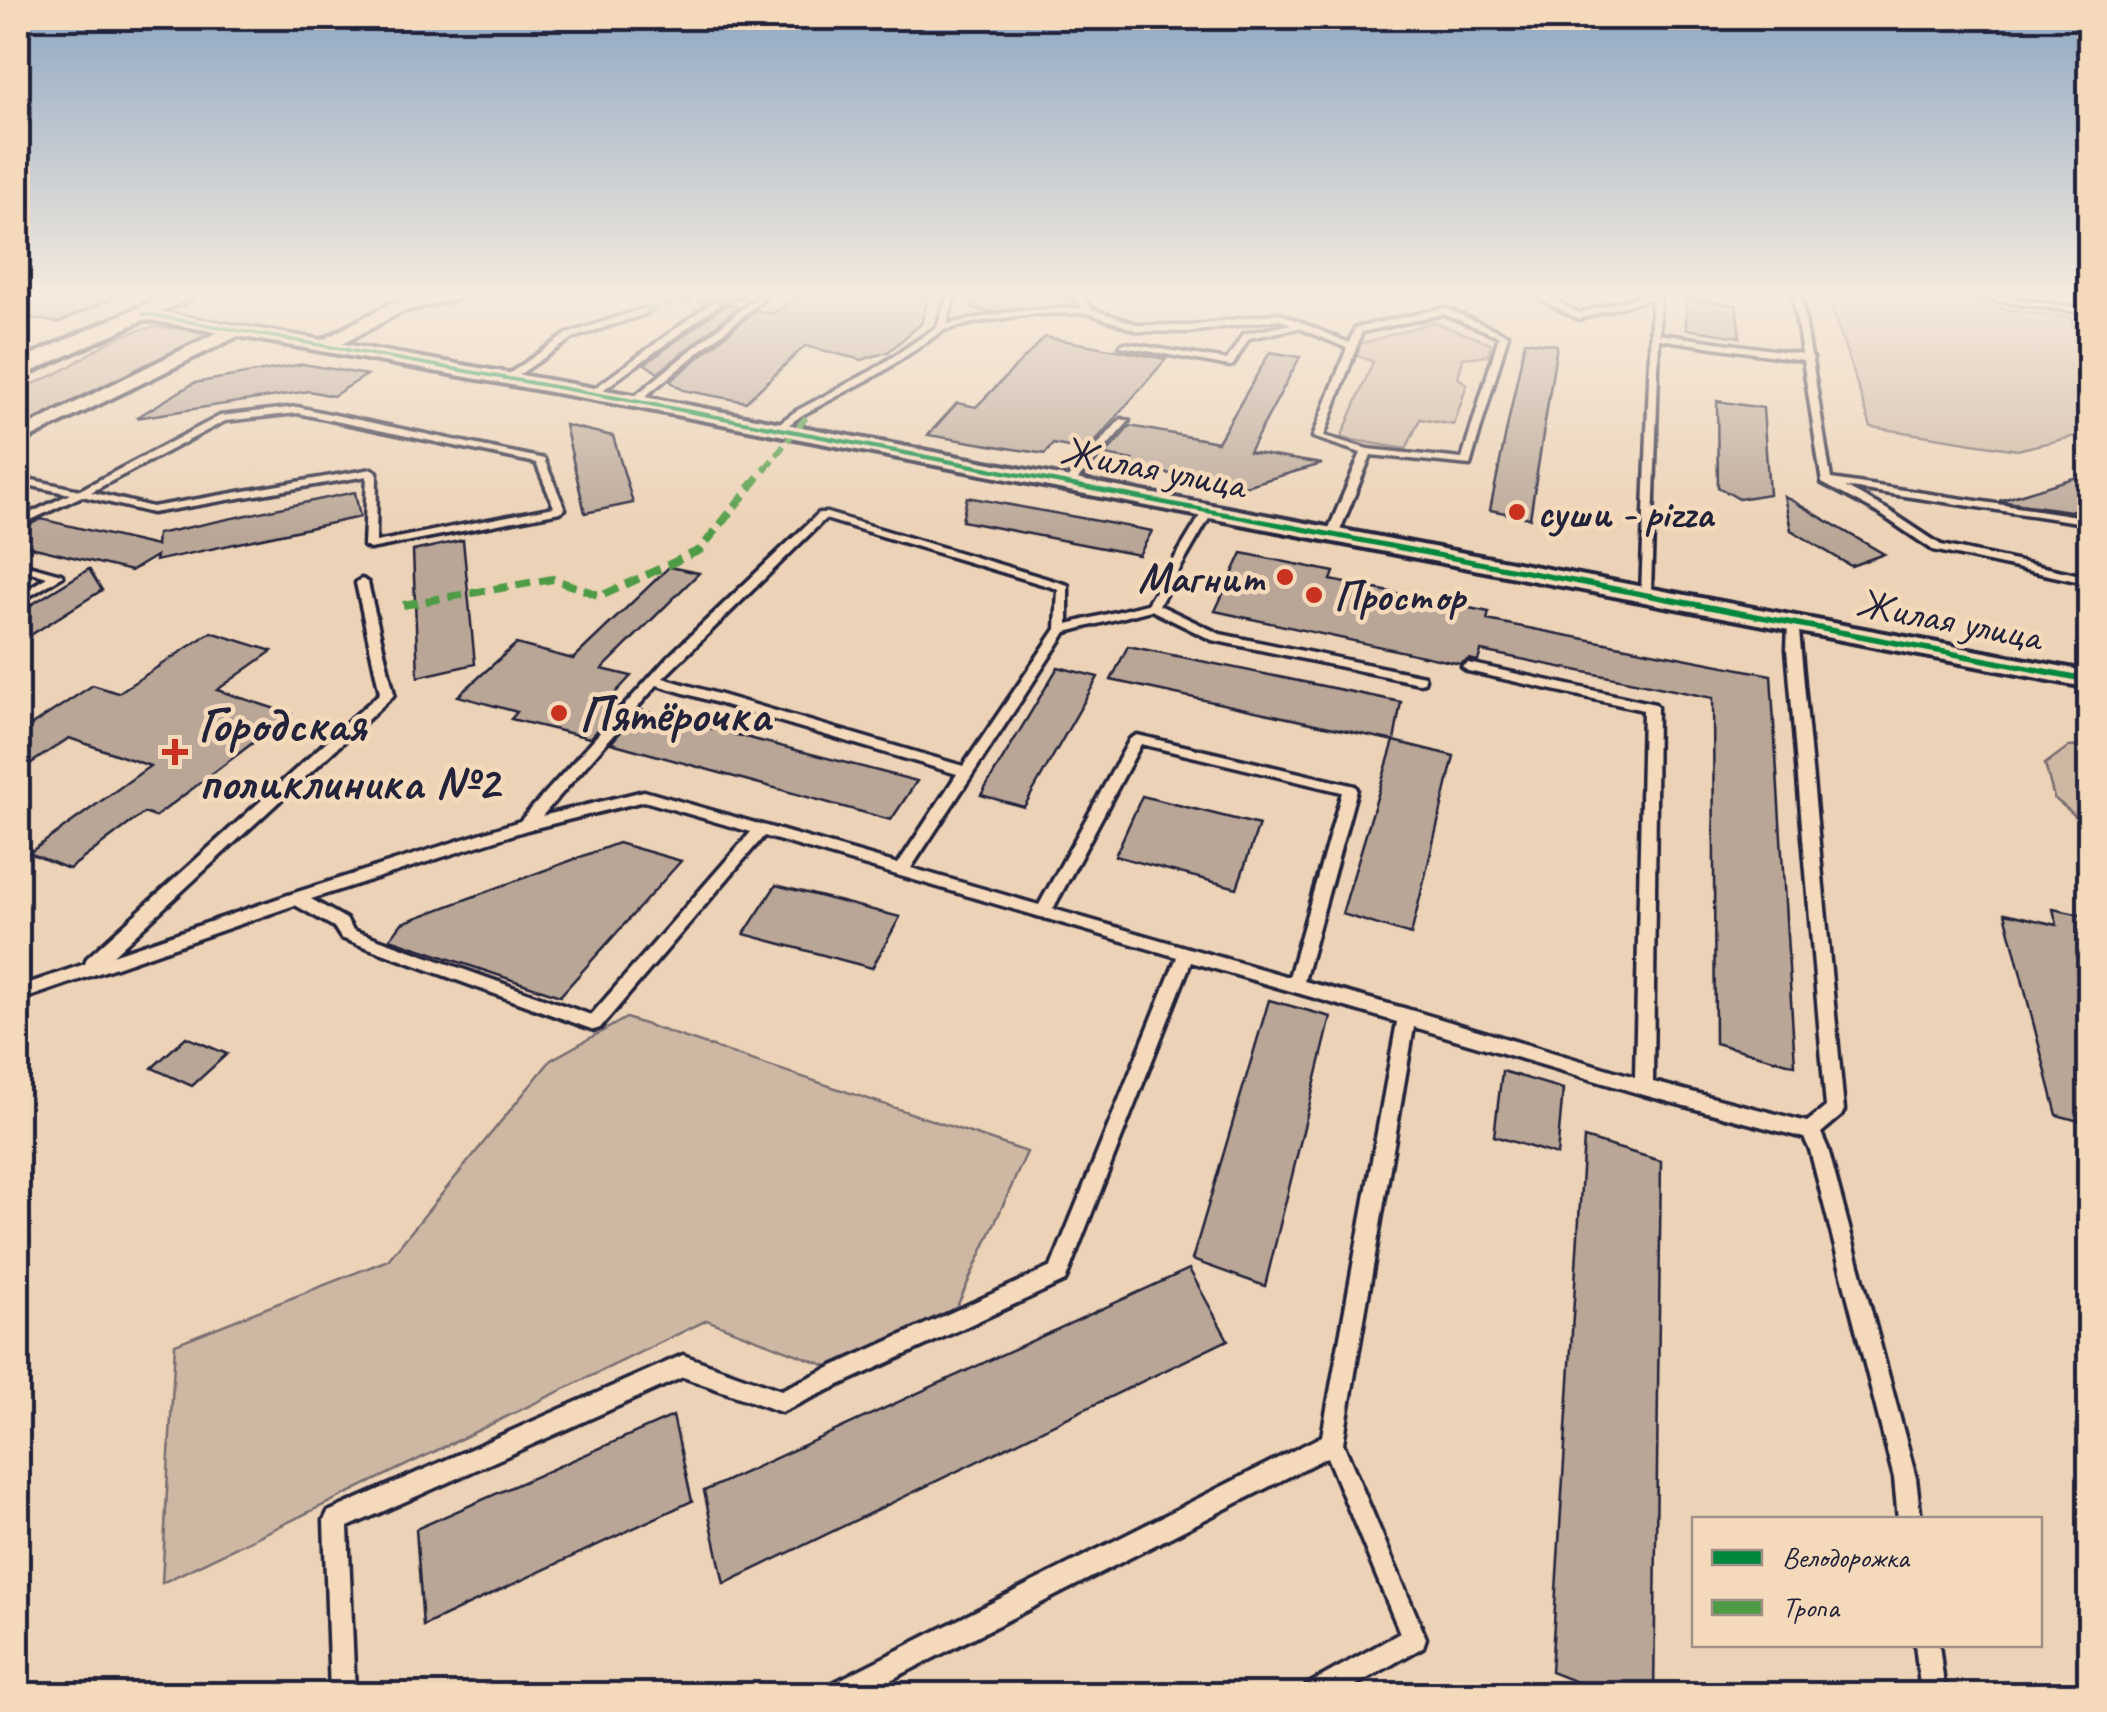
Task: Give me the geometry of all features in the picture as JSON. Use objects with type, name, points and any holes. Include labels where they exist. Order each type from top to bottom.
[{"type":"street","points":[[18,438],[143,376]]},
{"type":"street","name":"Жилая улица","points":[[496,376],[1645,592],[2090,680]]},
{"type":"lane","points":[[593,393],[616,376]]},
{"type":"lane","points":[[634,401],[665,376]]},
{"type":"lane","points":[[778,429],[799,413],[869,376]]},
{"type":"lane","points":[[1339,376],[1318,437],[1367,452],[1466,464],[1492,376]]},
{"type":"lane","points":[[1645,592],[1653,376]]},
{"type":"lane","points":[[1811,376],[1826,481]]},
{"type":"lane","points":[[18,480],[81,493],[152,510],[372,472],[370,546],[560,509],[540,461],[296,410],[224,418],[81,493],[18,523]]},
{"type":"lane","points":[[1069,483],[1124,420]]},
{"type":"lane","points":[[1333,533],[1367,452]]},
{"type":"lane","points":[[1826,481],[2090,521]]},
{"type":"lane","points":[[1826,481],[1884,512],[1937,548],[2090,581]]},
{"type":"lane","points":[[1152,606],[1209,510]]},
{"type":"lane","points":[[526,825],[655,680],[823,515],[1064,588],[1062,629],[902,870]]},
{"type":"lane","points":[[18,565],[58,576],[18,600]]},
{"type":"lane","points":[[86,969],[388,694],[362,582]]},
{"type":"lane","points":[[1062,629],[1152,606],[1216,637],[1419,679]]},
{"type":"lane","points":[[1794,622],[1793,650],[1835,1110],[1810,1131]]},
{"type":"lane","points":[[1468,667],[1650,707],[1644,1087]]},
{"type":"lane","points":[[655,680],[966,772]]},
{"type":"lane","points":[[1044,911],[1137,739],[1350,789],[1295,983]]},
{"type":"lane","points":[[18,994],[296,898],[526,825],[644,796],[1644,1087],[1810,1131],[1819,1149],[1900,1458],[1910,1517]]},
{"type":"lane","points":[[296,898],[340,924],[347,934],[594,1022],[761,830]]},
{"type":"lane","points":[[342,1694],[336,1520],[683,1366],[781,1401],[1058,1274],[1187,952]]},
{"type":"lane","points":[[1316,1694],[1414,1638],[1332,1443],[1406,1016]]},
{"type":"lane","points":[[838,1694],[1332,1443]]},
{"type":"lane","points":[[1926,1647],[1933,1694]]},
{"type":"shaded area","points":[[50,376],[130,376],[18,431],[18,391]]},
{"type":"shaded area","points":[[1367,376],[1459,376],[1467,384],[1454,425],[1420,419],[1406,449],[1341,438]]},
{"type":"shaded area","points":[[1854,376],[2089,376],[2089,433],[2017,450],[1871,427]]},
{"type":"shaded area","points":[[2090,746],[2089,827],[2054,798],[2045,764],[2068,747]]},
{"type":"shaded area","points":[[626,1018],[1027,1152],[955,1311],[827,1366],[707,1320],[162,1583],[175,1344],[388,1260],[551,1060]]},
{"type":"building","points":[[235,376],[366,376],[333,396],[309,391],[136,418],[194,383]]},
{"type":"building","points":[[676,376],[774,376],[746,402],[683,390],[670,381]]},
{"type":"building","points":[[1007,376],[1151,376],[1087,451],[1053,444],[1045,454],[928,435],[957,403],[976,407]]},
{"type":"building","points":[[1256,376],[1290,376],[1249,452],[1322,464],[1245,486],[1128,467],[1133,460],[1105,455],[1130,426],[1218,442]]},
{"type":"building","points":[[1518,376],[1552,376],[1530,518],[1490,510]]},
{"type":"building","points":[[1717,401],[1763,408],[1769,494],[1739,499],[1718,487]]},
{"type":"building","points":[[565,425],[613,436],[633,503],[585,513]]},
{"type":"building","points":[[2090,473],[2090,505],[2070,511],[1999,501]]},
{"type":"building","points":[[355,492],[360,517],[155,561],[156,556],[131,571],[18,544],[18,530],[41,519],[156,546],[157,534]]},
{"type":"building","points":[[1784,496],[1884,554],[1851,566],[1791,530]]},
{"type":"building","points":[[967,497],[1152,531],[1139,555],[962,521]]},
{"type":"building","points":[[463,540],[475,664],[418,677],[413,551]]},
{"type":"building","points":[[1242,553],[1334,572],[1331,580],[1489,612],[1487,620],[1771,675],[1795,1065],[1715,1043],[1713,698],[1481,651],[1478,661],[1469,659],[1460,664],[1215,611]]},
{"type":"building","points":[[669,567],[699,573],[602,669],[631,676],[607,702],[620,705],[590,738],[511,719],[517,712],[458,696],[516,644],[573,659]]},
{"type":"building","points":[[89,569],[102,590],[18,643],[18,613]]},
{"type":"building","name":"Городская поликлиника №2","points":[[211,632],[272,651],[217,690],[291,714],[155,817],[144,813],[69,869],[29,853],[150,766],[69,738],[18,772],[18,734],[93,685],[118,693]]},
{"type":"building","points":[[1128,646],[1401,702],[1394,741],[1111,680]]},
{"type":"building","points":[[1058,667],[1098,677],[1024,807],[981,795]]},
{"type":"building","points":[[640,710],[917,781],[891,820],[611,743]]},
{"type":"building","points":[[1394,741],[1454,756],[1411,935],[1342,914]]},
{"type":"building","points":[[1142,796],[1259,825],[1237,888],[1115,856]]},
{"type":"building","points":[[618,843],[681,861],[560,996],[390,939],[402,923]]},
{"type":"building","points":[[776,885],[900,917],[872,968],[744,934]]},
{"type":"building","points":[[2053,909],[2090,917],[2090,1124],[2057,1115],[2005,913],[2057,925]]},
{"type":"building","points":[[1269,1000],[1331,1017],[1265,1286],[1192,1260]]},
{"type":"building","points":[[186,1037],[227,1054],[192,1086],[152,1068]]},
{"type":"building","points":[[1502,1071],[1563,1089],[1557,1155],[1494,1136]]},
{"type":"building","points":[[1584,1138],[1661,1161],[1654,1694],[1607,1694],[1551,1672]]},
{"type":"building","points":[[1189,1269],[1228,1340],[724,1584],[704,1491]]},
{"type":"building","points":[[673,1416],[692,1501],[423,1626],[416,1529]]},
{"type":"marked path","points":[[403,605],[553,579],[601,596],[700,550],[808,415]]},
{"type":"cycle path","points":[[493,376],[2090,680]]},
{"type":"place","name":"суши - pizza","points":[[1517,512]]},
{"type":"place","name":"Магнит","points":[[1285,577]]},
{"type":"place","name":"Простор","points":[[1314,595]]},
{"type":"place","name":"Пятёрочка","points":[[559,713]]},
{"type":"place","name":"Городская поликлиника №2","points":[[175,752]]}]
